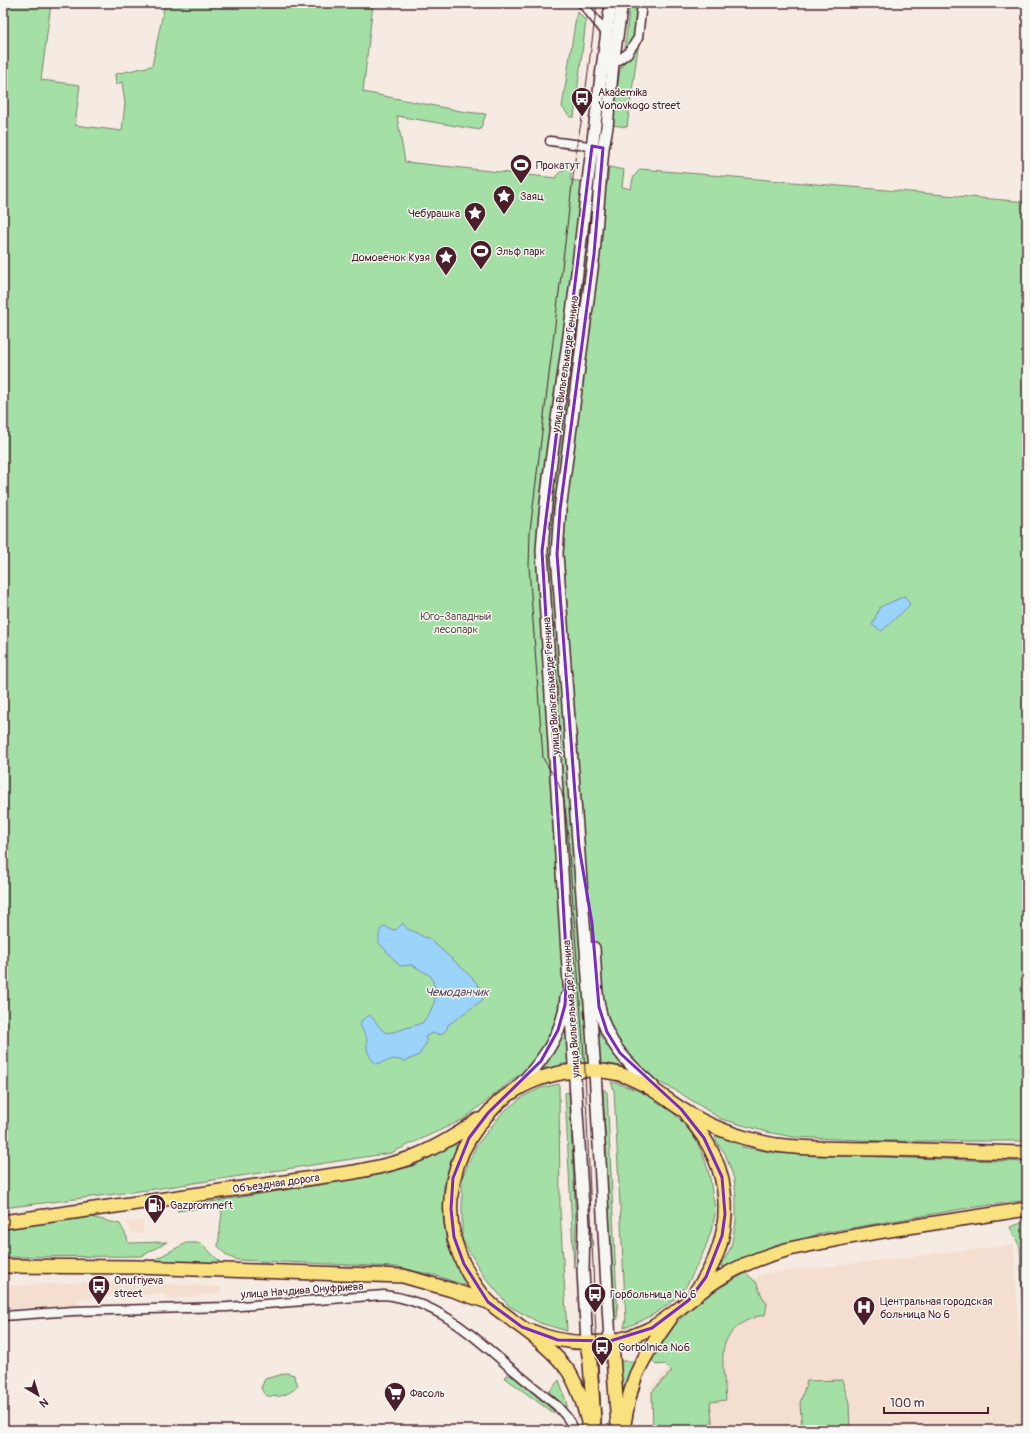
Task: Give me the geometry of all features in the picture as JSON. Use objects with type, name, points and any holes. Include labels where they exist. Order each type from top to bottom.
[{"type":"main road","name":"улица Вильгельма де Геннина","points":[[587,1343],[583,1271],[584,1224],[576,1071],[567,968],[542,550],[545,512],[611,3]]},
{"type":"main road","name":"улица Вильгельма де Геннина","points":[[610,1341],[595,1071],[557,554],[560,510],[594,254],[613,64],[622,3]]},
{"type":"main road","points":[[579,847],[592,923],[603,1024],[611,1040],[629,1064],[667,1099]]},
{"type":"main road","points":[[488,1302],[464,1264],[454,1237],[451,1209],[453,1178],[461,1152],[469,1138],[488,1113],[535,1069],[552,1042],[558,1030],[565,1005],[567,968]]},
{"type":"main road","points":[[508,1095],[535,1080],[562,1073],[576,1071],[608,1071],[639,1081],[699,1120],[732,1134],[777,1145],[843,1149],[1027,1153]]},
{"type":"main road","points":[[681,1109],[704,1138],[715,1158],[722,1177],[725,1196],[725,1214],[722,1236],[715,1258],[706,1278],[688,1300]]},
{"type":"main road","name":"Объездная дорога","points":[[3,1222],[355,1172],[409,1158],[434,1147],[461,1132],[488,1113]]},
{"type":"main road","points":[[522,1327],[540,1335],[558,1340],[587,1343],[610,1341],[634,1336],[652,1328],[688,1300],[722,1277],[749,1263],[786,1250],[863,1234],[1027,1209]]},
{"type":"main road","points":[[3,1266],[136,1267],[232,1272],[403,1276],[488,1302],[544,1345],[568,1371],[582,1400],[590,1430]]},
{"type":"main road","points":[[623,1430],[627,1405],[636,1376],[655,1340],[677,1310]]},
{"type":"main road","points":[[610,1341],[613,1356],[618,1430]]},
{"type":"main road","points":[[587,1343],[590,1362],[594,1430]]},
{"type":"street","points":[[582,3],[606,33]]},
{"type":"street","points":[[613,64],[628,54],[638,38],[642,3]]},
{"type":"street","points":[[550,141],[604,148]]},
{"type":"street","name":"улица Начдива Онуфриева","points":[[3,1316],[73,1311],[227,1307],[384,1295],[398,1296],[429,1308],[460,1326],[564,1413],[575,1430]]},
{"type":"highlighted area","points":[[592,146],[603,148],[594,254],[560,510],[557,554],[579,847],[592,923],[599,1007],[607,1032],[620,1053],[681,1109],[704,1138],[722,1177],[725,1214],[722,1236],[706,1277],[689,1300],[652,1328],[610,1341],[558,1340],[522,1327],[488,1302],[464,1264],[454,1237],[451,1209],[453,1178],[469,1138],[488,1113],[541,1061],[558,1030],[565,1005],[567,968],[542,551]]},
{"type":"shaded area","points":[[143,1221],[143,1234],[136,1234],[130,1231],[126,1222]]},
{"type":"shaded area","name":"Центральная городская больница № 6","points":[[1014,1245],[1021,1371],[1027,1370],[1027,1430],[652,1430],[650,1389],[756,1278],[762,1274]]},
{"type":"shaded area","points":[[116,1281],[221,1287],[221,1293],[166,1300],[166,1294],[79,1298],[78,1305],[3,1309],[3,1286]]},
{"type":"green space","name":"Юго-Западный лесопарк","points":[[3,3],[51,3],[41,80],[80,85],[75,125],[122,131],[125,103],[122,82],[116,85],[115,74],[152,66],[165,3],[373,3],[363,92],[466,112],[486,114],[480,130],[397,116],[405,162],[556,178],[557,175],[572,162],[570,180],[607,185],[609,167],[624,170],[622,187],[631,189],[633,178],[640,169],[1027,202],[1027,1141],[883,1141],[793,1137],[767,1132],[721,1119],[677,1091],[626,1067],[590,1063],[560,1064],[561,1067],[545,1071],[546,1067],[520,1074],[464,1119],[391,1153],[155,1189],[3,1208]]},
{"type":"green space","points":[[630,3],[637,3],[634,35],[628,46],[625,46]]},
{"type":"green space","points":[[577,11],[586,21],[574,117],[570,117],[562,107]]},
{"type":"green space","points":[[639,41],[627,127],[612,125],[620,69]]},
{"type":"green space","points":[[611,1082],[650,1096],[666,1107],[680,1120],[692,1135],[702,1152],[708,1171],[715,1210],[712,1227],[705,1248],[690,1280],[684,1289],[663,1309],[648,1318],[624,1328],[626,1319],[614,1090]]},
{"type":"green space","points":[[559,1084],[560,1210],[567,1331],[540,1323],[509,1306],[483,1275],[462,1239],[462,1178],[476,1146],[503,1112],[524,1096],[541,1088]]},
{"type":"green space","points":[[603,1089],[607,1092],[618,1319],[614,1320]]},
{"type":"green space","points":[[569,1092],[576,1223],[574,1269],[565,1093]]},
{"type":"green space","points":[[717,1134],[747,1144],[742,1147],[777,1153],[821,1152],[881,1157],[1027,1162],[1027,1200],[962,1209],[822,1233],[739,1259],[726,1267],[721,1266],[731,1247],[736,1221],[736,1196],[734,1179],[725,1153],[719,1146],[715,1137]]},
{"type":"green space","points":[[454,1144],[457,1146],[444,1183],[443,1217],[447,1243],[457,1268],[466,1283],[464,1285],[437,1276],[398,1267],[237,1260],[227,1256],[218,1246],[222,1213],[220,1206],[177,1211],[185,1206],[379,1175],[413,1166]]},
{"type":"green space","points":[[91,1217],[120,1224],[127,1237],[128,1243],[167,1242],[142,1256],[3,1257],[3,1229]]},
{"type":"green space","points":[[1027,1221],[1027,1359],[1025,1360],[1020,1247],[1010,1227]]},
{"type":"green space","points":[[186,1243],[201,1243],[219,1261],[218,1264],[152,1261]]},
{"type":"green space","points":[[746,1273],[756,1282],[767,1304],[765,1315],[758,1316],[744,1322],[727,1338],[723,1353],[726,1400],[710,1402],[713,1430],[653,1430],[652,1392],[672,1371],[665,1364],[656,1365],[651,1359],[672,1328],[688,1312],[716,1290]]},
{"type":"green space","points":[[620,1361],[636,1361],[622,1399]]},
{"type":"green space","points":[[287,1373],[294,1375],[298,1386],[291,1392],[283,1395],[274,1397],[265,1395],[261,1388],[265,1379]]},
{"type":"green space","points":[[507,1375],[513,1376],[554,1411],[553,1413],[504,1377]]},
{"type":"green space","points":[[559,1380],[567,1405],[566,1407],[549,1392]]},
{"type":"green space","points":[[842,1380],[849,1403],[850,1430],[802,1430],[800,1403],[807,1381]]},
{"type":"water","points":[[905,596],[910,605],[882,631],[872,625],[880,607]]},
{"type":"water","name":"Чемоданчик","points":[[403,923],[407,929],[428,938],[458,964],[480,987],[483,996],[481,1001],[448,1025],[447,1029],[441,1035],[434,1033],[426,1036],[425,1038],[427,1042],[419,1055],[406,1061],[394,1059],[376,1064],[372,1060],[367,1050],[367,1038],[360,1025],[362,1020],[370,1015],[382,1030],[387,1033],[397,1031],[422,1023],[429,1014],[434,1003],[436,992],[431,976],[412,965],[400,966],[379,943],[379,933],[381,929],[385,926],[389,929],[396,930]]},
{"type":"tram line","points":[[597,3],[582,118],[577,144],[530,531],[529,567],[543,758],[556,779],[562,793],[568,837],[585,1070],[595,1314],[602,1430]]},
{"type":"place","name":"Akademika Vonovkogo street","points":[[582,118]]},
{"type":"place","name":"Прокатут","points":[[521,184]]},
{"type":"place","name":"Заяц","points":[[504,216]]},
{"type":"place","name":"Чебурашка","points":[[475,232]]},
{"type":"place","name":"Эльф парк","points":[[481,270]]},
{"type":"place","name":"Домовёнок Кузя","points":[[446,276]]},
{"type":"place","name":"Gazpromneft","points":[[155,1224]]},
{"type":"place","name":"Onufriyeva street","points":[[99,1306]]},
{"type":"place","name":"Горбольница № 6","points":[[595,1314]]},
{"type":"place","name":"Центральная городская больница № 6","points":[[864,1326]]},
{"type":"place","name":"Gorbolnica №6","points":[[602,1366]]},
{"type":"place","name":"Фасоль","points":[[395,1412]]}]
